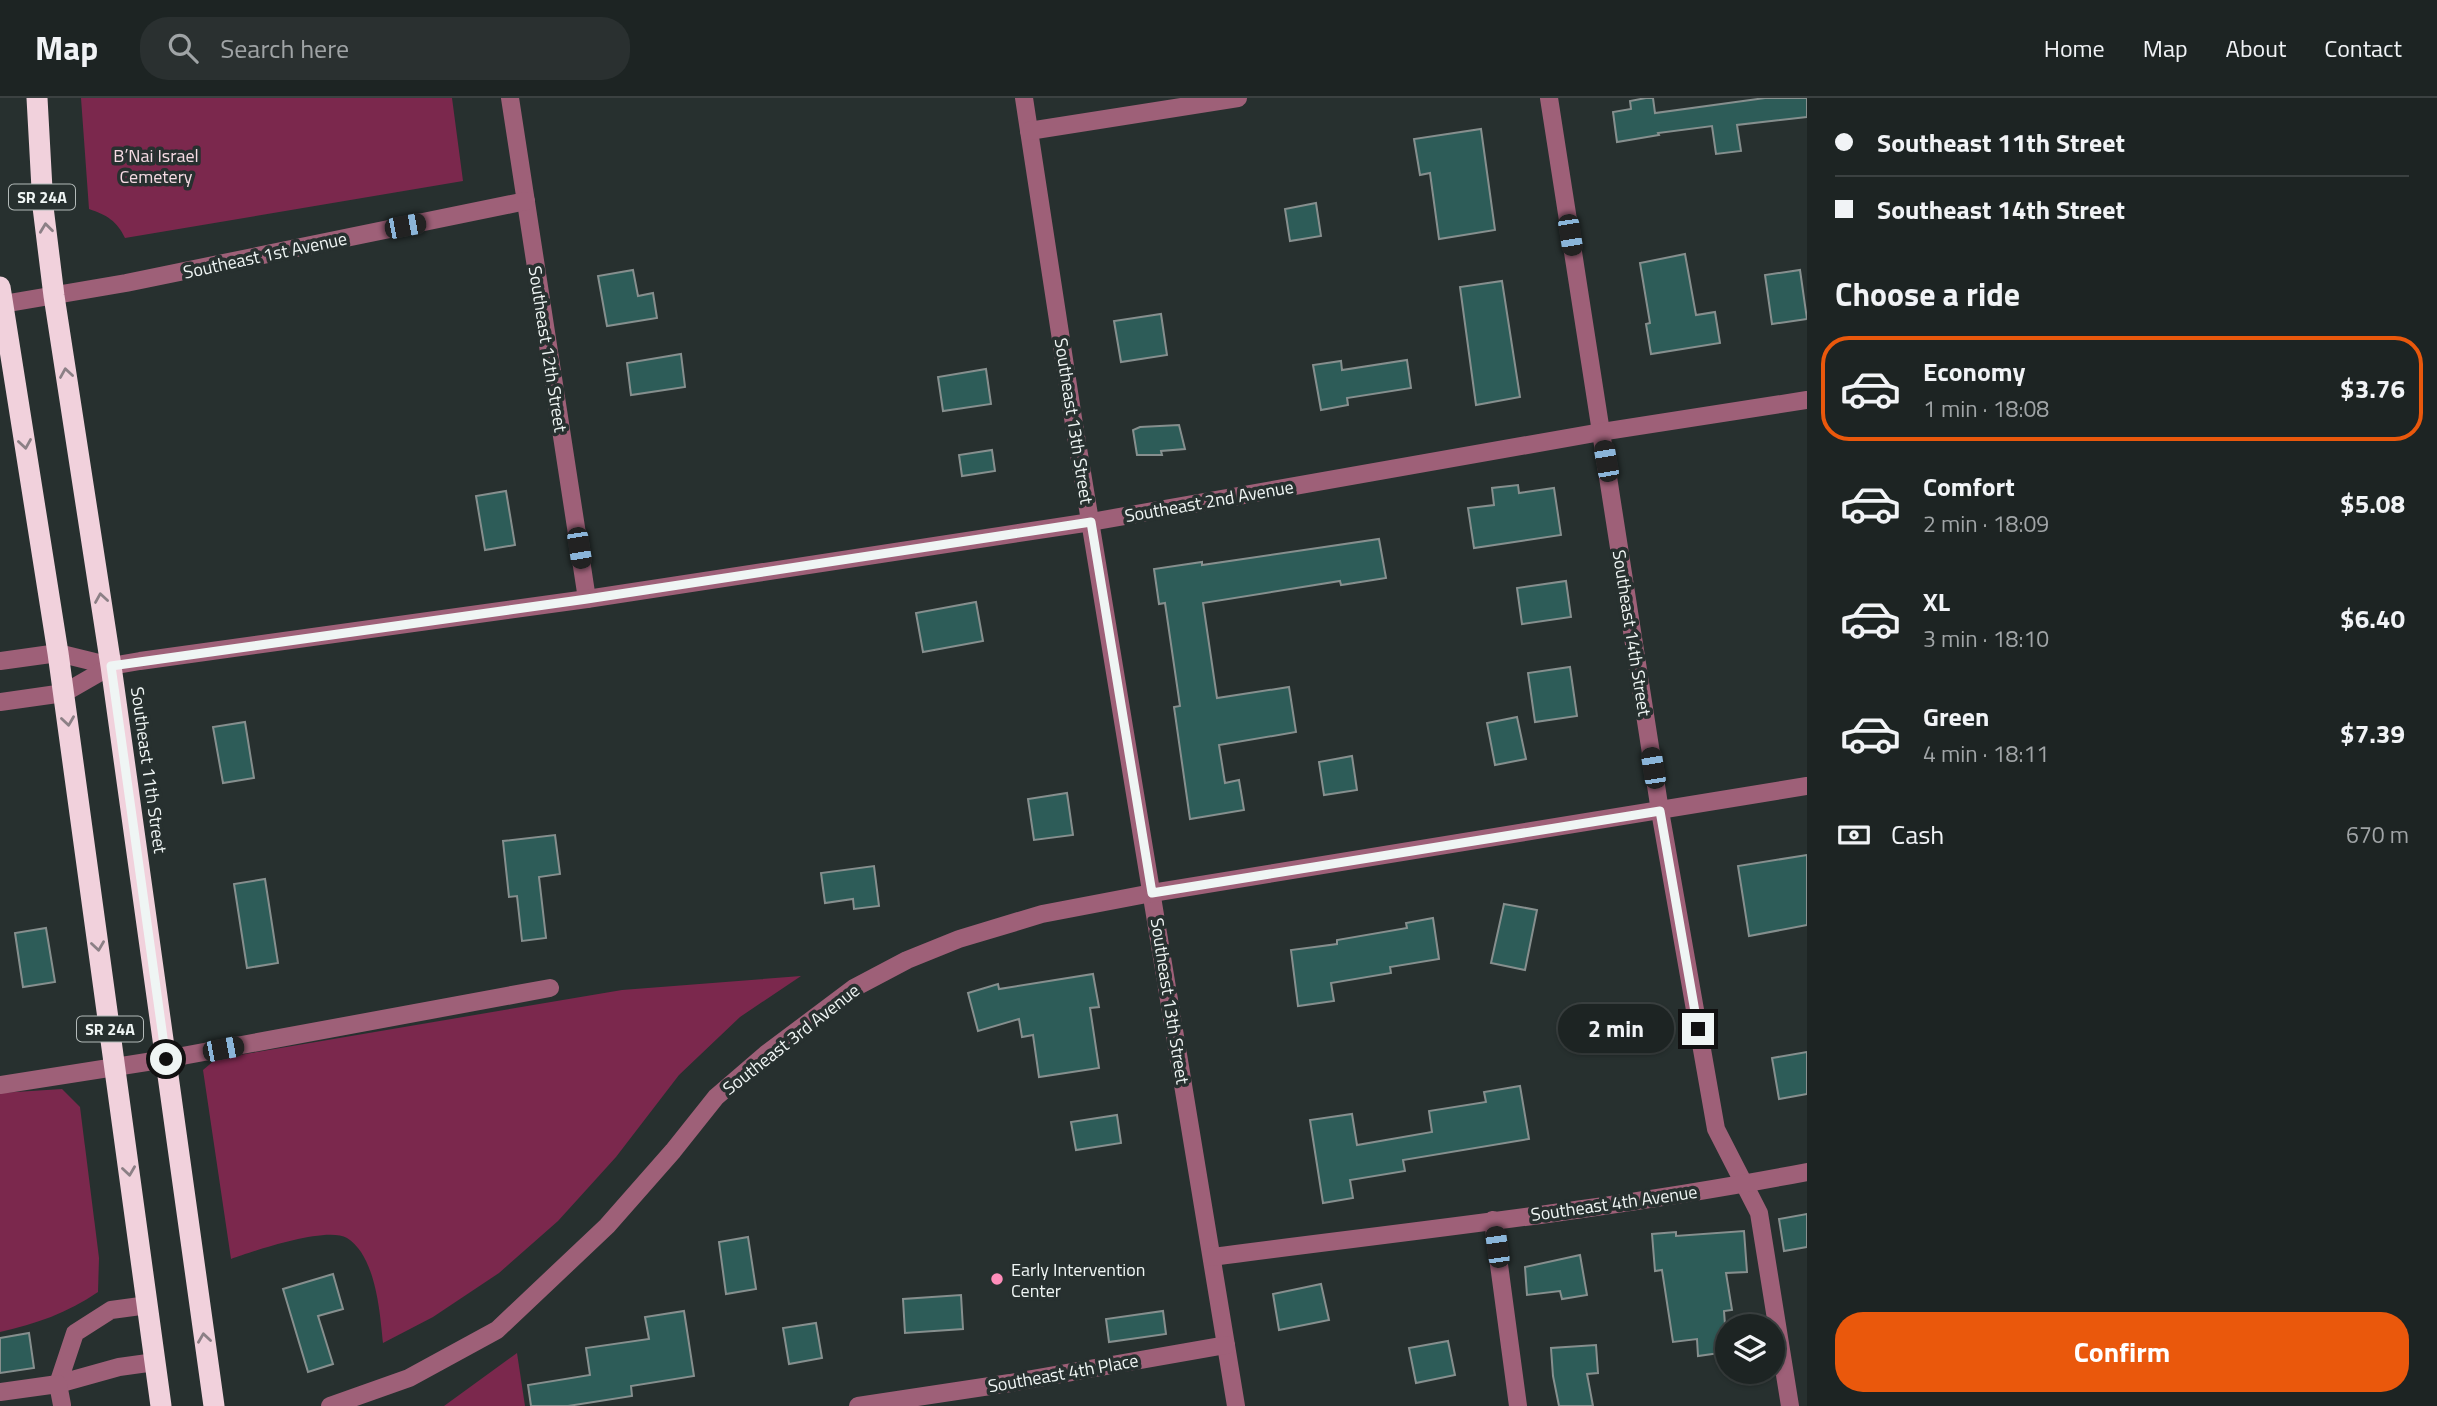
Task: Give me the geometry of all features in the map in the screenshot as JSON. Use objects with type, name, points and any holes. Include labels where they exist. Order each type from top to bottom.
[{"type":"highway","name":"Southeast 11th Street","points":[[37,98],[43,207],[54,296],[111,666],[214,1406]]},
{"type":"highway","name":"SR 24A","points":[[1,296],[64,693],[161,1406]]},
{"type":"street","name":"Southeast 12th Street","points":[[510,98],[587,599]]},
{"type":"street","name":"Southeast 13th Street","points":[[1024,98],[1236,1406]]},
{"type":"street","points":[[1029,131],[1238,98]]},
{"type":"street","name":"Southeast 14th Street","points":[[1549,98],[1660,811],[1716,1129],[1759,1213],[1790,1406]]},
{"type":"street","name":"Southeast 1st Avenue","points":[[1,296],[54,296],[126,283],[526,201]]},
{"type":"street","name":"Southeast 2nd Avenue","points":[[0,661],[58,653],[111,666],[587,599],[1091,522],[1601,432],[1807,400]]},
{"type":"street","name":"Southeast 2nd Avenue","points":[[0,702],[64,693],[111,666]]},
{"type":"street","name":"Southeast 3rd Avenue","points":[[331,1406],[409,1378],[497,1330],[579,1254],[673,1152],[716,1097],[766,1054],[853,988],[907,960],[959,939],[1042,914],[1152,893],[1807,786]]},
{"type":"street","points":[[0,1085],[115,1068],[550,988]]},
{"type":"street","name":"Southeast 4th Avenue","points":[[1212,1257],[1746,1184],[1807,1172]]},
{"type":"street","points":[[1493,1220],[1518,1406]]},
{"type":"street","points":[[60,1406],[58,1384],[75,1333],[111,1310],[148,1305]]},
{"type":"street","name":"Southeast 4th Place","points":[[858,1406],[889,1404],[1226,1345]]},
{"type":"street","points":[[0,1392],[58,1384],[119,1367],[155,1362]]},
{"type":"green space","name":"B’Nai Israel Cemetery","points":[[81,98],[452,98],[463,181],[125,238],[111,219],[89,209]]},
{"type":"green space","points":[[801,976],[740,1017],[679,1075],[616,1157],[558,1221],[499,1273],[433,1317],[383,1343],[378,1301],[370,1271],[357,1246],[347,1238],[337,1235],[307,1237],[231,1259],[203,1070],[216,1059],[622,990]]},
{"type":"green space","points":[[62,1089],[80,1107],[99,1258],[98,1292],[51,1317],[0,1332],[0,1093]]},
{"type":"green space","points":[[517,1353],[525,1406],[444,1406]]},
{"type":"building","points":[[1653,98],[1655,113],[1765,98],[1807,98],[1807,117],[1737,125],[1741,151],[1716,154],[1712,126],[1617,142],[1613,112],[1631,109],[1630,101]]},
{"type":"building","points":[[1481,129],[1495,230],[1439,239],[1430,173],[1420,175],[1414,139]]},
{"type":"building","points":[[1316,203],[1321,236],[1290,241],[1285,209]]},
{"type":"building","points":[[1685,254],[1696,315],[1715,312],[1720,343],[1651,354],[1646,324],[1650,323],[1640,263]]},
{"type":"building","points":[[633,270],[638,296],[653,293],[657,318],[607,326],[598,276]]},
{"type":"building","points":[[1800,270],[1807,319],[1772,324],[1765,275]]},
{"type":"building","points":[[1502,281],[1520,397],[1476,405],[1460,287]]},
{"type":"building","points":[[1161,314],[1167,355],[1121,362],[1114,321]]},
{"type":"building","points":[[681,354],[685,387],[631,395],[627,363]]},
{"type":"building","points":[[1407,360],[1411,388],[1347,398],[1348,405],[1321,410],[1313,365],[1341,361],[1342,370]]},
{"type":"building","points":[[986,369],[991,404],[943,411],[938,377]]},
{"type":"building","points":[[1179,425],[1185,449],[1161,451],[1162,455],[1137,455],[1133,430],[1140,427]]},
{"type":"building","points":[[992,450],[995,471],[962,476],[959,455]]},
{"type":"building","points":[[1518,485],[1519,493],[1554,488],[1561,535],[1474,548],[1468,508],[1494,505],[1492,488]]},
{"type":"building","points":[[506,491],[515,545],[485,550],[476,496]]},
{"type":"building","points":[[1379,539],[1386,578],[1341,585],[1340,581],[1203,603],[1217,698],[1289,687],[1296,732],[1219,745],[1225,783],[1239,780],[1244,810],[1190,819],[1174,707],[1180,706],[1165,603],[1159,604],[1154,569],[1202,562],[1202,565]]},
{"type":"building","points":[[1566,581],[1571,617],[1522,624],[1517,588]]},
{"type":"building","points":[[976,602],[983,641],[923,652],[916,613]]},
{"type":"building","points":[[1570,667],[1577,716],[1535,722],[1528,673]]},
{"type":"building","points":[[1517,717],[1526,759],[1495,765],[1487,723]]},
{"type":"building","points":[[245,722],[254,778],[223,783],[213,727]]},
{"type":"building","points":[[1352,756],[1357,790],[1324,795],[1319,762]]},
{"type":"building","points":[[1067,793],[1073,835],[1034,840],[1028,799]]},
{"type":"building","points":[[555,835],[560,874],[539,877],[546,938],[522,941],[517,896],[509,897],[503,841]]},
{"type":"building","points":[[1807,855],[1807,925],[1749,936],[1738,866]]},
{"type":"building","points":[[874,866],[879,906],[854,909],[853,899],[825,903],[821,873]]},
{"type":"building","points":[[265,879],[278,963],[247,968],[234,884]]},
{"type":"building","points":[[1504,904],[1537,910],[1525,970],[1491,963]]},
{"type":"building","points":[[1433,918],[1439,959],[1390,967],[1391,973],[1331,983],[1334,1001],[1298,1006],[1291,950],[1337,944],[1337,940],[1407,928],[1406,923]]},
{"type":"building","points":[[46,928],[55,982],[23,987],[15,933]]},
{"type":"building","points":[[1093,974],[1099,1007],[1090,1008],[1099,1068],[1039,1077],[1033,1035],[1022,1037],[1019,1019],[978,1031],[968,993],[998,984],[999,989]]},
{"type":"building","points":[[1807,1052],[1807,1094],[1779,1099],[1772,1058]]},
{"type":"building","points":[[1520,1086],[1529,1139],[1403,1160],[1405,1171],[1350,1180],[1353,1198],[1323,1203],[1310,1120],[1352,1114],[1357,1145],[1432,1132],[1429,1111],[1486,1102],[1484,1092]]},
{"type":"building","points":[[1117,1115],[1121,1143],[1076,1150],[1071,1122]]},
{"type":"building","points":[[1807,1214],[1807,1247],[1784,1251],[1779,1219]]},
{"type":"building","points":[[1744,1231],[1747,1272],[1726,1273],[1732,1310],[1724,1311],[1724,1314],[1715,1314],[1715,1354],[1698,1356],[1697,1339],[1673,1342],[1662,1270],[1655,1271],[1652,1234],[1676,1232],[1676,1236]]},
{"type":"building","points":[[748,1237],[756,1289],[726,1294],[719,1242]]},
{"type":"building","points":[[1580,1255],[1587,1295],[1562,1299],[1560,1291],[1527,1295],[1525,1267]]},
{"type":"building","points":[[333,1274],[343,1309],[318,1316],[333,1364],[308,1372],[283,1289]]},
{"type":"building","points":[[1321,1284],[1329,1320],[1279,1330],[1273,1294]]},
{"type":"building","points":[[961,1295],[963,1329],[905,1333],[903,1299]]},
{"type":"building","points":[[684,1311],[694,1376],[631,1386],[632,1396],[568,1406],[531,1406],[528,1385],[590,1375],[586,1348],[649,1339],[645,1317]]},
{"type":"building","points":[[1163,1311],[1166,1334],[1109,1342],[1106,1319]]},
{"type":"building","points":[[816,1323],[822,1358],[789,1364],[783,1328]]},
{"type":"building","points":[[29,1333],[34,1368],[0,1373],[0,1338]]},
{"type":"building","points":[[1448,1341],[1455,1375],[1416,1383],[1409,1348]]},
{"type":"building","points":[[1596,1345],[1598,1373],[1587,1374],[1593,1406],[1559,1406],[1551,1348]]},
{"type":"place","name":"Early Intervention Center","points":[[997,1279]]},
{"type":"route","points":[[166,1059],[111,666],[587,599],[1091,522],[1152,893],[1660,811],[1698,1029]]}]
